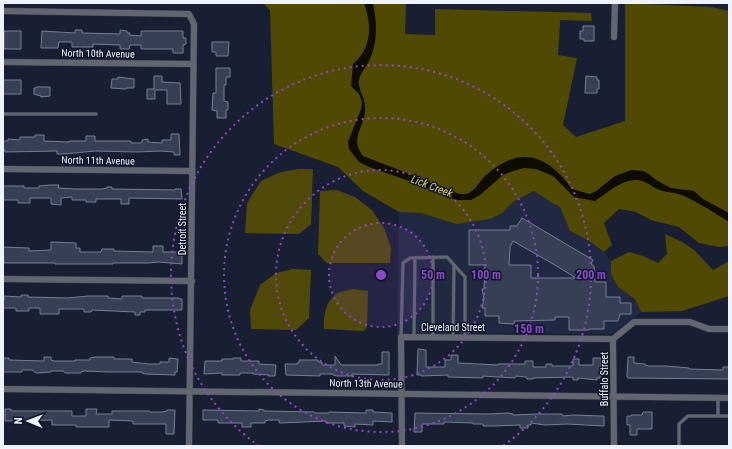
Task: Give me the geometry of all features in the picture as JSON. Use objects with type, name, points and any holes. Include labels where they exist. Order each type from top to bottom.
[{"type":"street","points":[[614,36],[615,3]]},
{"type":"street","name":"Detroit Street","points":[[3,11],[189,14],[194,24],[189,446]]},
{"type":"street","name":"North 10th Avenue","points":[[3,62],[193,64]]},
{"type":"street","name":"North 11th Avenue","points":[[3,169],[192,171]]},
{"type":"street","points":[[3,279],[192,281]]},
{"type":"street","name":"Buffalo Street","points":[[614,446],[613,339],[634,322],[690,322],[709,329],[729,329]]},
{"type":"street","points":[[401,337],[402,446]]},
{"type":"street","name":"Cleveland Street","points":[[401,337],[613,339]]},
{"type":"street","name":"North 13th Avenue","points":[[3,389],[729,398]]},
{"type":"lane","points":[[3,114],[96,114]]},
{"type":"lane","points":[[433,257],[433,337]]},
{"type":"lane","points":[[401,337],[403,263],[410,258],[433,257],[447,257],[465,277],[465,337]]},
{"type":"lane","points":[[414,337],[415,258]]},
{"type":"lane","points":[[453,337],[454,264]]},
{"type":"lane","points":[[718,398],[718,416]]},
{"type":"lane","points":[[679,446],[679,424],[688,416],[729,416]]},
{"type":"shaded area","points":[[263,3],[406,3],[405,34],[435,35],[435,9],[591,13],[592,21],[560,20],[558,55],[577,58],[563,125],[576,137],[625,121],[625,3],[711,7],[729,11],[729,246],[719,247],[699,243],[679,227],[651,220],[636,212],[619,209],[604,223],[612,245],[604,252],[588,240],[570,231],[560,207],[534,191],[513,202],[502,213],[490,219],[456,224],[421,213],[399,212],[363,191],[338,167],[274,144],[270,10]]},
{"type":"shaded area","points":[[298,169],[313,169],[311,224],[299,234],[245,233],[247,203],[261,181],[281,172]]},
{"type":"shaded area","points":[[337,190],[355,197],[372,210],[384,228],[391,247],[390,263],[327,263],[318,254],[320,191]]},
{"type":"shaded area","points":[[535,191],[560,207],[570,231],[588,240],[604,252],[611,261],[611,274],[618,287],[635,299],[641,312],[612,334],[471,333],[397,335],[399,212],[421,213],[456,224],[502,213],[513,202]]},
{"type":"shaded area","points":[[665,234],[682,242],[694,250],[713,270],[729,261],[729,296],[682,311],[641,312],[635,299],[618,287],[611,274],[611,261],[629,252],[643,256],[658,263],[667,254]]},
{"type":"shaded area","points":[[293,269],[311,270],[309,318],[296,330],[251,329],[250,310],[260,285],[276,273]]},
{"type":"shaded area","points":[[353,289],[368,291],[367,327],[364,331],[324,329],[326,308],[331,298],[340,292]]},
{"type":"water","name":"Lick Creek","points":[[364,3],[373,3],[376,32],[372,54],[359,80],[359,86],[365,103],[365,113],[357,143],[363,156],[461,194],[471,192],[485,176],[497,166],[509,160],[521,157],[542,161],[553,168],[572,189],[590,194],[615,176],[631,170],[643,171],[671,188],[694,191],[703,199],[729,213],[729,222],[684,196],[657,189],[644,181],[638,180],[629,181],[618,185],[595,201],[574,197],[553,176],[536,169],[524,168],[503,175],[480,195],[471,200],[458,200],[359,162],[349,149],[348,142],[361,109],[362,102],[359,94],[351,86],[353,64],[364,51],[369,36],[367,11]]},
{"type":"building","points":[[583,26],[594,26],[594,41],[584,41],[584,39],[580,39],[580,31],[583,31]]},
{"type":"building","points":[[75,30],[82,30],[82,33],[120,34],[120,30],[127,31],[127,33],[130,33],[129,35],[141,36],[141,31],[183,31],[183,38],[186,38],[186,44],[183,45],[183,53],[173,53],[173,49],[141,49],[141,45],[130,45],[129,49],[120,49],[120,45],[93,44],[93,47],[72,47],[72,42],[59,42],[58,48],[41,48],[42,31],[75,33]]},
{"type":"building","points":[[4,31],[21,31],[21,49],[4,49]]},
{"type":"building","points":[[212,42],[229,42],[228,56],[216,56],[216,52],[212,52]]},
{"type":"building","points":[[216,68],[230,68],[230,77],[226,77],[226,85],[224,85],[224,101],[228,102],[226,118],[217,118],[217,111],[212,110],[213,93],[216,93]]},
{"type":"building","points":[[154,76],[162,76],[162,82],[180,83],[181,104],[167,104],[167,90],[155,90],[155,99],[147,99],[147,89],[154,89]]},
{"type":"building","points":[[586,76],[597,77],[597,80],[599,80],[599,89],[597,89],[597,93],[585,93]]},
{"type":"building","points":[[118,77],[134,79],[134,88],[111,88],[112,79],[118,79]]},
{"type":"building","points":[[3,80],[21,80],[21,94],[3,94]]},
{"type":"building","points":[[50,87],[50,96],[41,97],[34,94],[34,88]]},
{"type":"building","points":[[171,134],[179,134],[180,155],[174,155],[174,152],[160,151],[95,151],[57,154],[57,151],[5,152],[5,150],[3,150],[3,141],[8,141],[8,139],[20,140],[20,137],[35,137],[35,135],[44,135],[44,141],[86,141],[86,136],[95,136],[95,141],[131,141],[131,143],[142,143],[142,140],[148,139],[148,142],[162,143],[162,140],[171,140]]},
{"type":"building","points":[[59,185],[58,188],[76,189],[102,189],[112,187],[112,189],[181,189],[182,199],[129,198],[129,204],[121,204],[121,199],[96,199],[96,202],[86,202],[86,200],[72,200],[72,197],[61,198],[61,205],[51,204],[51,198],[30,198],[30,203],[18,203],[18,200],[3,200],[3,186],[39,188],[39,186]]},
{"type":"building","points":[[522,218],[593,260],[591,264],[594,266],[595,282],[606,282],[606,297],[620,297],[620,303],[631,303],[631,314],[620,314],[618,321],[604,321],[604,329],[589,330],[569,330],[569,317],[555,317],[555,320],[514,321],[514,324],[499,323],[499,316],[485,316],[485,308],[482,308],[484,299],[482,289],[484,289],[485,265],[469,265],[469,230],[510,230],[510,226],[517,226]],"holes":[[[513,241],[576,278],[531,278],[531,265],[509,265],[510,247]]]},
{"type":"building","points":[[51,242],[76,243],[76,248],[80,248],[80,252],[101,252],[102,249],[114,249],[114,251],[153,252],[153,246],[163,246],[163,252],[182,252],[182,264],[159,262],[113,264],[4,263],[3,247],[29,248],[29,251],[51,250]]},
{"type":"building","points":[[21,295],[28,295],[28,297],[67,298],[108,296],[108,298],[122,299],[122,296],[142,296],[142,298],[179,298],[182,299],[182,310],[145,310],[145,312],[140,312],[140,315],[135,315],[135,312],[92,310],[91,312],[84,312],[84,309],[59,309],[59,314],[40,314],[40,308],[29,308],[29,311],[16,311],[16,308],[3,308],[4,296],[21,297]]},
{"type":"building","points":[[418,349],[426,350],[426,367],[445,367],[445,360],[451,360],[451,355],[458,355],[458,363],[498,365],[525,364],[525,361],[533,361],[533,367],[546,367],[546,364],[552,364],[552,366],[573,366],[573,359],[579,359],[579,365],[593,365],[593,358],[601,358],[600,378],[597,378],[597,380],[578,378],[578,380],[573,380],[573,377],[527,379],[526,377],[516,376],[515,378],[483,376],[483,378],[448,377],[448,375],[421,376],[417,375]]},
{"type":"building","points":[[382,352],[389,352],[389,375],[286,375],[285,364],[297,364],[299,363],[299,360],[318,360],[318,362],[322,362],[322,365],[335,365],[335,356],[341,365],[378,365],[382,364]]},
{"type":"building","points":[[44,357],[51,357],[51,360],[54,361],[75,361],[90,360],[90,358],[95,357],[114,357],[114,359],[132,359],[132,362],[149,364],[169,362],[169,358],[178,359],[177,372],[175,372],[175,375],[146,374],[142,372],[84,371],[81,373],[51,371],[36,373],[32,370],[22,370],[22,372],[3,372],[3,358],[9,358],[9,360],[44,361]]},
{"type":"building","points":[[628,357],[634,357],[634,363],[649,366],[723,370],[723,367],[729,367],[729,379],[628,378]]},
{"type":"building","points":[[241,358],[241,361],[259,361],[259,364],[276,365],[275,376],[253,373],[240,373],[240,375],[222,375],[222,373],[204,374],[205,361],[222,361],[222,359]]},
{"type":"building","points":[[5,409],[11,409],[11,411],[72,411],[72,416],[86,416],[86,409],[97,409],[96,414],[112,414],[112,411],[162,412],[167,410],[175,410],[174,434],[166,434],[166,424],[133,424],[133,421],[109,420],[109,427],[76,427],[76,425],[52,425],[52,420],[5,421]]},
{"type":"building","points":[[259,409],[264,411],[315,413],[366,413],[366,410],[373,410],[373,412],[392,413],[392,422],[373,421],[373,425],[355,424],[355,427],[344,426],[344,423],[326,423],[326,421],[279,423],[279,420],[268,420],[265,421],[265,423],[251,423],[251,427],[242,427],[242,423],[218,423],[218,420],[203,420],[203,410],[259,411]]},
{"type":"building","points":[[643,412],[652,412],[652,429],[637,429],[637,435],[630,435],[630,425],[627,425],[627,416],[642,415]]},
{"type":"building","points":[[415,413],[508,413],[513,415],[562,414],[563,416],[604,416],[604,426],[567,424],[545,425],[531,423],[531,425],[528,425],[528,428],[520,428],[520,425],[483,426],[483,424],[444,422],[444,424],[422,424],[422,432],[414,432]]}]
